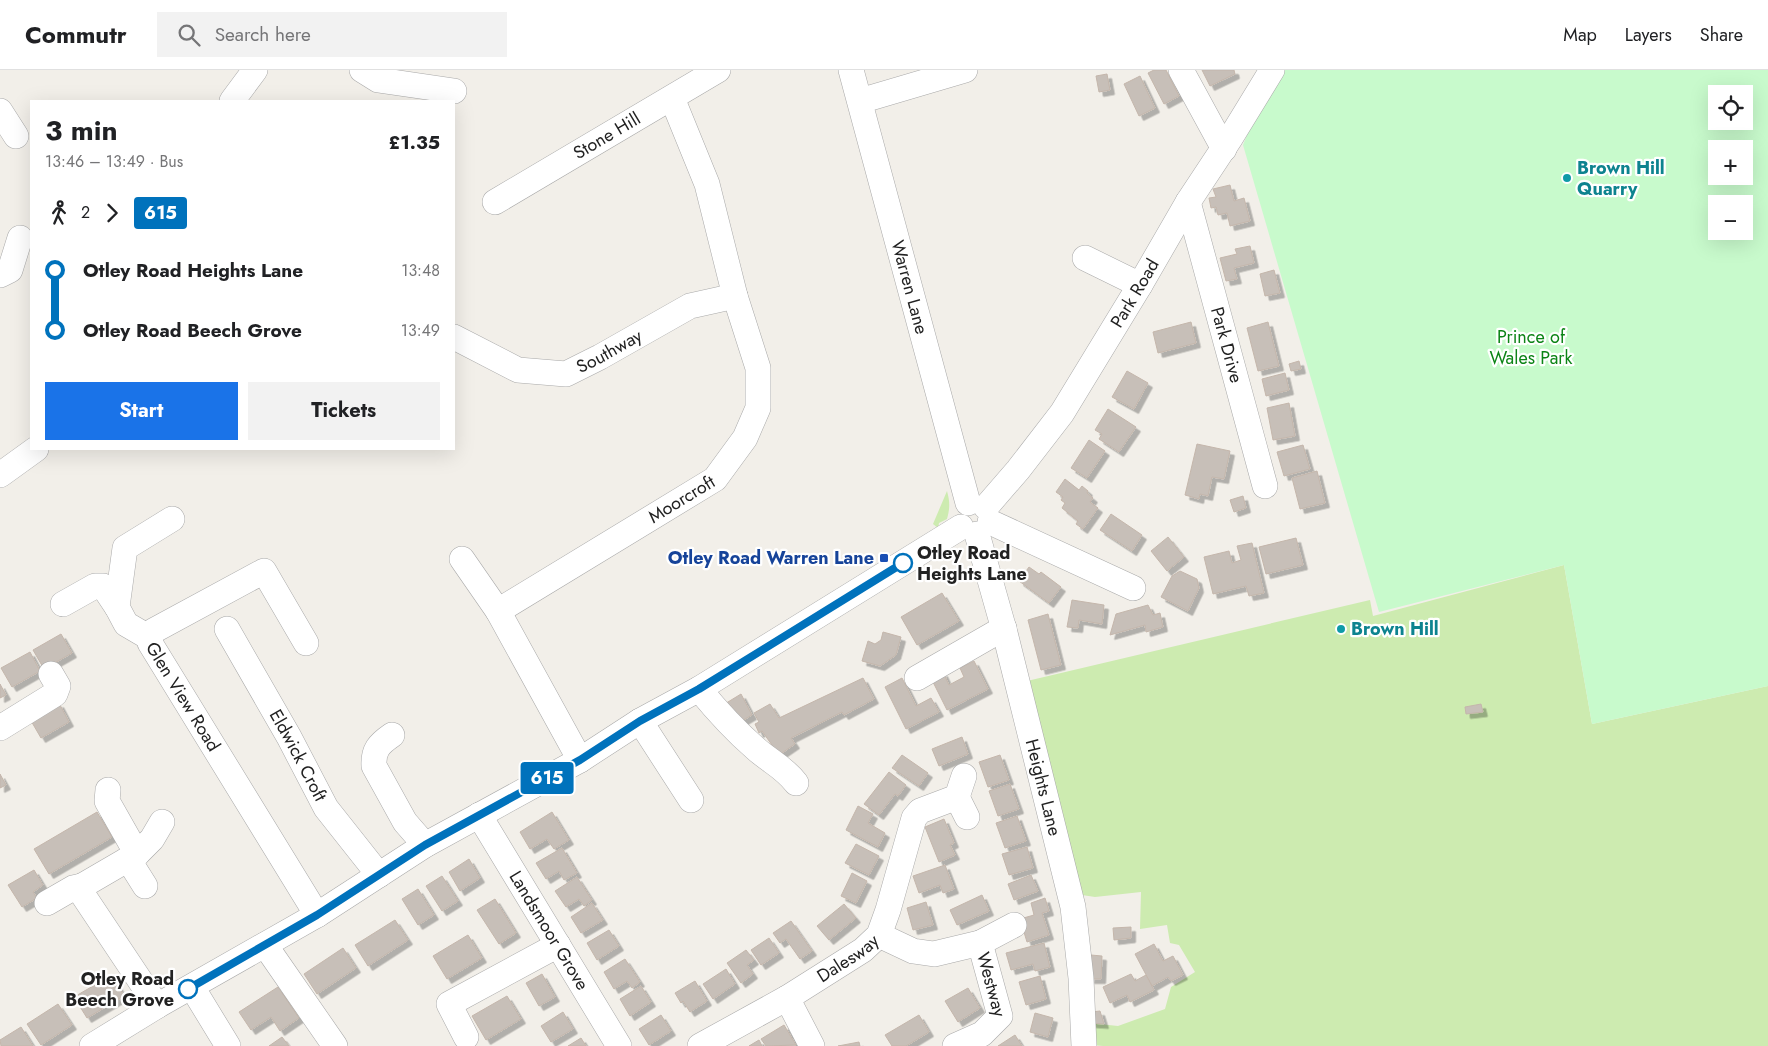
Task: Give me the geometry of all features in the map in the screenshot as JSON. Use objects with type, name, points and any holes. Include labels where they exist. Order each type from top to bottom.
[{"type":"street","points":[[233,100],[255,70]]},
{"type":"street","points":[[362,70],[378,80],[454,91]]},
{"type":"street","name":"Stone Hill","points":[[496,202],[718,70]]},
{"type":"street","name":"Warren Lane","points":[[851,70],[976,519]]},
{"type":"street","points":[[860,101],[964,70]]},
{"type":"street","points":[[1181,70],[1224,148]]},
{"type":"street","name":"Park Road","points":[[92,1046],[157,1006],[317,915],[425,845],[580,760],[640,721],[699,689],[976,519],[1018,470],[1062,413],[1188,202],[1272,70]]},
{"type":"street","name":"Moorcroft","points":[[498,611],[715,479],[745,438],[758,408],[758,368],[735,296],[707,184],[672,98]]},
{"type":"street","points":[[0,111],[16,136]]},
{"type":"street","name":"Park Drive","points":[[1188,202],[1265,486]]},
{"type":"street","points":[[0,275],[10,270],[17,235]]},
{"type":"street","points":[[1085,258],[1140,285]]},
{"type":"street","name":"Southway","points":[[455,338],[518,370],[566,374],[690,306],[735,296]]},
{"type":"street","points":[[0,476],[35,450]]},
{"type":"street","points":[[117,607],[125,548],[172,519]]},
{"type":"street","points":[[976,519],[1133,588]]},
{"type":"street","name":"Heights Lane","points":[[976,519],[1073,906],[1082,978],[1084,1046]]},
{"type":"street","points":[[462,559],[498,611],[580,760]]},
{"type":"street","name":"Glen View Road","points":[[306,643],[264,571],[154,631],[150,638],[150,643],[317,915]]},
{"type":"street","points":[[63,604],[95,586],[103,586],[126,624],[150,638]]},
{"type":"street","points":[[917,678],[1004,628]]},
{"type":"street","name":"Eldwick Croft","points":[[227,629],[289,737],[326,808],[379,875]]},
{"type":"street","points":[[9,723],[55,694],[58,686],[52,674]]},
{"type":"street","points":[[699,689],[727,723],[757,750],[787,772],[796,783]]},
{"type":"street","points":[[640,721],[691,800]]},
{"type":"street","points":[[392,735],[376,749],[373,757],[374,766],[405,822],[425,845]]},
{"type":"street","points":[[108,790],[107,801],[145,886]]},
{"type":"street","name":"Dalesway","points":[[700,1046],[787,998],[864,950],[879,935],[914,818],[920,811],[963,797]]},
{"type":"street","name":"Landsmoor Grove","points":[[479,815],[619,1046]]},
{"type":"street","points":[[47,903],[73,888],[82,886],[132,856],[152,839],[162,822]]},
{"type":"street","points":[[82,886],[83,895],[157,1006]]},
{"type":"street","points":[[980,943],[1014,925]]},
{"type":"street","name":"Westway","points":[[879,935],[913,951],[934,954],[980,943],[1010,1018],[982,1034],[955,1046]]},
{"type":"street","points":[[265,945],[334,1046]]},
{"type":"street","points":[[466,1037],[449,1004],[558,945]]},
{"type":"street","points":[[192,987],[228,1046]]},
{"type":"street","points":[[787,998],[812,1046]]},
{"type":"green space","name":"Prince of Wales Park","points":[[1284,70],[1768,70],[1768,686],[1592,724],[1564,565],[1379,612],[1243,145],[1263,95]]},
{"type":"green space","points":[[947,491],[949,498],[948,515],[947,519],[939,523],[938,528],[933,524]]},
{"type":"green space","points":[[1564,565],[1592,724],[1768,686],[1768,1046],[1091,1045],[1090,1023],[1118,1026],[1165,1009],[1171,987],[1195,972],[1179,945],[1170,943],[1167,925],[1140,929],[1141,892],[1095,897],[1082,895],[1027,681],[1370,600],[1373,616]]},
{"type":"building","points":[[1154,70],[1166,70],[1179,96],[1164,104],[1148,73]]},
{"type":"building","points":[[1202,70],[1234,70],[1235,74],[1210,86]]},
{"type":"building","points":[[1107,74],[1110,90],[1099,92],[1096,76]]},
{"type":"building","points":[[1140,76],[1155,108],[1139,116],[1124,84]]},
{"type":"building","points":[[1230,185],[1234,201],[1244,198],[1250,221],[1230,226],[1227,213],[1218,215],[1216,207],[1211,208],[1209,198],[1216,197],[1213,189]]},
{"type":"building","points":[[1250,246],[1254,263],[1234,268],[1237,279],[1226,281],[1220,258],[1237,254],[1235,249]]},
{"type":"building","points":[[1274,270],[1280,293],[1265,296],[1260,274]]},
{"type":"building","points":[[1191,322],[1196,343],[1158,353],[1153,332]]},
{"type":"building","points":[[1268,322],[1279,366],[1258,371],[1247,328]]},
{"type":"building","points":[[1299,361],[1301,369],[1291,371],[1289,364]]},
{"type":"building","points":[[1127,371],[1148,383],[1134,409],[1112,397]]},
{"type":"building","points":[[1285,373],[1289,390],[1266,396],[1262,379]]},
{"type":"building","points":[[1289,403],[1295,436],[1273,440],[1267,408]]},
{"type":"building","points":[[1108,409],[1136,427],[1119,452],[1099,439],[1102,434],[1095,430]]},
{"type":"building","points":[[1089,440],[1105,451],[1087,478],[1071,468]]},
{"type":"building","points":[[1197,444],[1230,451],[1224,479],[1212,477],[1208,496],[1200,494],[1199,499],[1185,495]]},
{"type":"building","points":[[1303,445],[1310,469],[1284,476],[1277,452]]},
{"type":"building","points":[[1317,471],[1325,503],[1300,509],[1292,478]]},
{"type":"building","points":[[1065,479],[1079,490],[1082,486],[1088,491],[1087,493],[1093,498],[1090,502],[1098,508],[1083,529],[1076,524],[1078,521],[1062,508],[1065,503],[1061,500],[1063,497],[1056,492]]},
{"type":"building","points":[[1243,496],[1246,508],[1234,512],[1230,500]]},
{"type":"building","points":[[1111,514],[1142,535],[1132,551],[1100,530]]},
{"type":"building","points":[[1168,537],[1184,557],[1167,571],[1151,551]]},
{"type":"building","points":[[1296,538],[1303,565],[1266,574],[1259,547]]},
{"type":"building","points":[[1252,543],[1264,593],[1249,596],[1246,586],[1213,594],[1204,557],[1229,551],[1232,563],[1241,560],[1237,546]]},
{"type":"building","points":[[1029,567],[1039,574],[1041,572],[1061,587],[1049,603],[1019,581]]},
{"type":"building","points":[[1180,571],[1197,579],[1199,588],[1188,611],[1161,597],[1172,576]]},
{"type":"building","points":[[942,593],[959,621],[917,645],[901,617]]},
{"type":"building","points":[[1072,600],[1104,605],[1102,624],[1079,620],[1078,628],[1067,627]]},
{"type":"building","points":[[1148,605],[1153,615],[1160,613],[1163,627],[1146,632],[1145,625],[1110,635],[1116,614]]},
{"type":"building","points":[[1048,614],[1061,665],[1041,670],[1028,620]]},
{"type":"building","points":[[883,632],[901,637],[896,655],[880,666],[862,661],[868,641],[875,644],[881,640]]},
{"type":"building","points":[[61,634],[72,653],[44,669],[33,650]]},
{"type":"building","points":[[30,652],[40,671],[12,687],[1,668]]},
{"type":"building","points":[[974,661],[988,689],[947,710],[931,678],[943,672],[949,685],[964,677],[960,668]]},
{"type":"building","points":[[863,678],[874,699],[844,715],[842,712],[791,738],[795,744],[779,755],[762,731],[759,733],[755,724],[759,722],[754,713],[770,704],[779,718]]},
{"type":"building","points":[[902,678],[916,706],[931,698],[939,712],[906,729],[885,687]]},
{"type":"building","points":[[0,684],[6,695],[0,698]]},
{"type":"building","points":[[741,694],[752,715],[735,725],[723,705]]},
{"type":"building","points":[[59,703],[69,722],[41,738],[30,719]]},
{"type":"building","points":[[1481,704],[1483,712],[1466,714],[1465,707]]},
{"type":"building","points":[[962,737],[968,754],[939,766],[932,749]]},
{"type":"building","points":[[902,755],[928,773],[919,786],[892,768]]},
{"type":"building","points":[[1000,755],[1009,780],[988,787],[979,762]]},
{"type":"building","points":[[889,772],[906,785],[898,796],[895,794],[879,815],[864,804]]},
{"type":"building","points":[[0,774],[6,785],[0,788]]},
{"type":"building","points":[[1010,784],[1019,809],[998,816],[989,791]]},
{"type":"building","points":[[858,806],[873,814],[868,823],[885,833],[878,847],[846,830]]},
{"type":"building","points":[[97,812],[112,837],[49,874],[34,849]]},
{"type":"building","points":[[552,812],[569,840],[554,849],[547,839],[530,849],[520,832]]},
{"type":"building","points":[[1017,816],[1026,841],[1005,848],[996,823]]},
{"type":"building","points":[[944,819],[954,843],[950,845],[955,855],[939,862],[925,827]]},
{"type":"building","points":[[856,844],[879,856],[869,875],[845,863]]},
{"type":"building","points":[[1027,847],[1033,868],[1009,875],[1002,854]]},
{"type":"building","points":[[562,848],[577,873],[564,880],[559,871],[546,879],[536,863]]},
{"type":"building","points":[[469,859],[480,878],[460,891],[449,872]]},
{"type":"building","points":[[945,865],[954,889],[943,893],[940,885],[919,893],[913,876]]},
{"type":"building","points":[[34,870],[43,885],[33,892],[37,898],[22,907],[8,885]]},
{"type":"building","points":[[852,873],[867,881],[856,903],[841,896]]},
{"type":"building","points":[[1031,875],[1038,891],[1014,900],[1008,884]]},
{"type":"building","points":[[442,876],[458,901],[442,911],[426,886]]},
{"type":"building","points":[[577,877],[592,900],[584,906],[579,899],[566,907],[555,891]]},
{"type":"building","points":[[418,889],[434,915],[418,925],[402,899]]},
{"type":"building","points":[[982,895],[989,911],[957,925],[950,910]]},
{"type":"building","points":[[1045,898],[1049,911],[1042,913],[1049,935],[1027,942],[1020,919],[1034,915],[1031,903]]},
{"type":"building","points":[[495,899],[516,933],[499,944],[477,910]]},
{"type":"building","points":[[926,902],[933,925],[913,930],[907,908]]},
{"type":"building","points":[[592,903],[603,920],[581,933],[571,917]]},
{"type":"building","points":[[844,904],[856,918],[829,940],[817,926]]},
{"type":"building","points":[[395,920],[408,940],[368,966],[355,945]]},
{"type":"building","points":[[791,921],[812,951],[800,959],[786,939],[780,943],[773,933]]},
{"type":"building","points":[[1131,927],[1131,938],[1114,940],[1113,928]]},
{"type":"building","points":[[609,930],[619,946],[597,960],[587,943]]},
{"type":"building","points":[[468,935],[482,958],[447,979],[433,956]]},
{"type":"building","points":[[769,938],[779,953],[761,965],[751,950]]},
{"type":"building","points":[[1044,943],[1050,967],[1035,971],[1033,964],[1011,970],[1006,953]]},
{"type":"building","points":[[1154,944],[1163,961],[1173,956],[1183,975],[1171,981],[1168,977],[1152,986],[1135,954]]},
{"type":"building","points":[[343,948],[356,968],[317,994],[304,974]]},
{"type":"building","points":[[746,950],[754,960],[747,965],[753,974],[741,983],[727,963]]},
{"type":"building","points":[[1091,955],[1102,956],[1101,979],[1090,979]]},
{"type":"building","points":[[625,959],[640,982],[632,988],[627,981],[614,989],[604,972]]},
{"type":"building","points":[[726,969],[735,984],[713,999],[703,984]]},
{"type":"building","points":[[542,974],[555,997],[539,1006],[526,983]]},
{"type":"building","points":[[1131,974],[1135,981],[1146,975],[1154,990],[1130,1002],[1127,995],[1110,1003],[1103,987]]},
{"type":"building","points":[[112,975],[124,996],[87,1018],[74,997]]},
{"type":"building","points":[[1040,976],[1046,999],[1026,1005],[1019,982]]},
{"type":"building","points":[[695,981],[707,1001],[690,1012],[675,993]]},
{"type":"building","points":[[641,986],[651,1002],[630,1016],[620,999]]},
{"type":"building","points":[[278,987],[299,1018],[280,1031],[271,1017],[251,1030],[239,1012]]},
{"type":"building","points":[[968,988],[980,1008],[958,1022],[945,1001]]},
{"type":"building","points":[[507,996],[521,1019],[486,1040],[472,1016]]},
{"type":"building","points":[[58,1004],[72,1025],[41,1045],[27,1024]]},
{"type":"building","points":[[1100,1011],[1104,1024],[1090,1023],[1091,1012]]},
{"type":"building","points":[[563,1012],[573,1029],[551,1042],[541,1026]]},
{"type":"building","points":[[1035,1013],[1053,1018],[1048,1037],[1030,1032]]},
{"type":"building","points":[[661,1015],[671,1031],[649,1045],[639,1029]]},
{"type":"building","points":[[919,1015],[929,1032],[906,1046],[892,1046],[885,1035]]},
{"type":"building","points":[[784,1025],[796,1045],[766,1046],[761,1039]]},
{"type":"building","points":[[21,1027],[33,1046],[1,1046],[0,1040]]},
{"type":"building","points":[[1015,1035],[1022,1046],[998,1046]]},
{"type":"building","points":[[282,1037],[289,1046],[269,1046]]},
{"type":"building","points":[[581,1038],[586,1046],[568,1046]]},
{"type":"building","points":[[759,1040],[762,1046],[749,1046]]},
{"type":"building","points":[[859,1042],[860,1046],[838,1046]]},
{"type":"bus line","name":"615","points":[[188,989],[317,915],[425,845],[580,760],[640,721],[699,689],[903,563]]},
{"type":"place","name":"Brown Hill Quarry","points":[[1567,178]]},
{"type":"place","name":"Otley Road Warren Lane","points":[[884,558]]},
{"type":"place","name":"Otley Road Heights Lane","points":[[903,563]]},
{"type":"place","name":"Brown Hill","points":[[1341,629]]},
{"type":"place","name":"Otley Road Beech Grove","points":[[188,989]]}]
